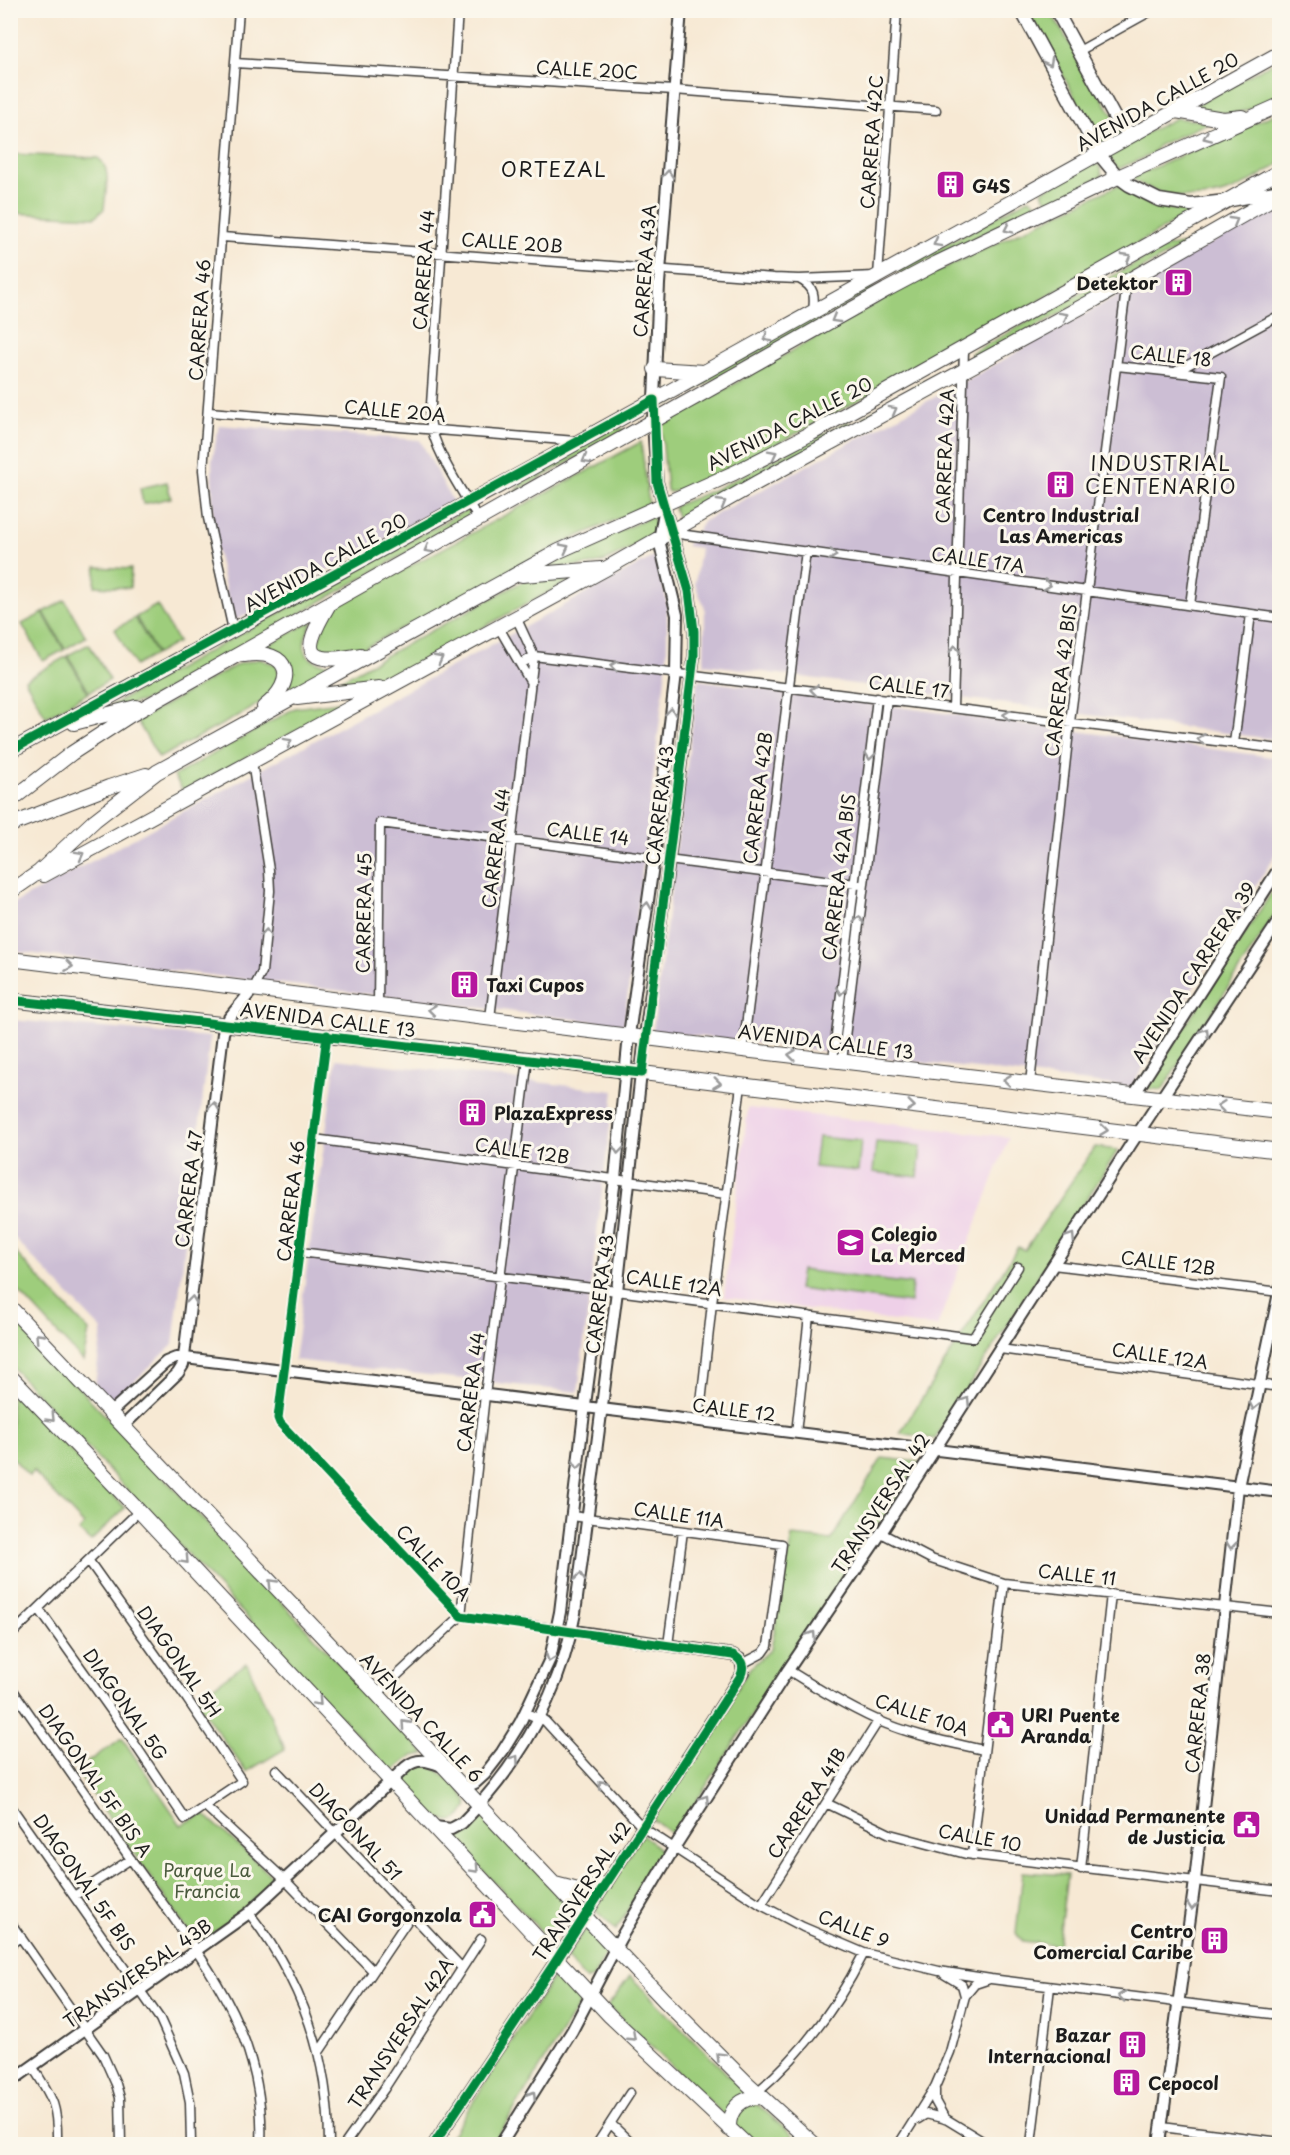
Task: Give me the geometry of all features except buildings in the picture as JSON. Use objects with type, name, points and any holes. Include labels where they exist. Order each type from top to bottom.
[{"type":"main road","points":[[1021,10],[1099,154],[1118,177],[1140,192],[1171,203],[1191,205],[1280,192]]},
{"type":"main road","points":[[1056,10],[1116,120],[1121,127],[1134,134]]},
{"type":"main road","name":"AVENIDA CALLE 20","points":[[10,751],[579,442],[1280,53]]},
{"type":"main road","points":[[10,801],[72,753],[129,716],[886,290],[1118,177],[1280,105]]},
{"type":"main road","points":[[1176,111],[1223,118],[1256,115]]},
{"type":"main road","name":"AVENIDA CALLE 20","points":[[10,893],[39,872],[95,820],[157,772],[574,543],[734,473],[864,406],[1280,171]]},
{"type":"main road","points":[[1033,190],[1046,212]]},
{"type":"main road","name":"AVENIDA CALLE 20","points":[[10,893],[1127,282],[1280,192]]},
{"type":"main road","points":[[1168,234],[1193,244]]},
{"type":"main road","points":[[655,369],[704,372]]},
{"type":"main road","points":[[859,428],[864,406]]},
{"type":"main road","points":[[612,423],[637,431]]},
{"type":"main road","points":[[494,512],[524,472]]},
{"type":"main road","points":[[514,576],[607,568]]},
{"type":"main road","points":[[329,604],[312,635],[310,642],[314,654],[318,658],[330,660],[375,652]]},
{"type":"main road","points":[[238,656],[255,653],[269,654],[283,663],[286,672],[285,681],[272,701],[238,727]]},
{"type":"main road","points":[[289,699],[388,687]]},
{"type":"main road","points":[[54,728],[153,703]]},
{"type":"main road","points":[[10,825],[108,787],[157,772]]},
{"type":"main road","name":"AVENIDA CALLE 13","points":[[10,959],[743,1050],[1280,1112]]},
{"type":"main road","name":"AVENIDA CALLE 13","points":[[10,1000],[625,1070],[1280,1151]]},
{"type":"main road","name":"AVENIDA CALLE 6","points":[[10,1307],[672,2008],[814,2145]]},
{"type":"main road","points":[[10,1376],[591,1995],[746,2145]]},
{"type":"main road","points":[[555,1884],[582,1891],[605,1884]]},
{"type":"main road","points":[[729,2129],[730,2116],[736,2106],[760,2094]]},
{"type":"main road","points":[[795,2145],[796,2128]]},
{"type":"street","name":"CARRERA 46","points":[[233,630],[208,518],[203,470],[239,10]]},
{"type":"street","name":"CARRERA 44","points":[[458,10],[430,408],[431,430],[436,444],[479,520]]},
{"type":"street","name":"CARRERA 43A","points":[[665,536],[663,506],[656,474],[653,422],[660,269],[681,10]]},
{"type":"street","name":"CARRERA 42C","points":[[878,276],[897,10]]},
{"type":"street","points":[[1079,51],[1153,10]]},
{"type":"street","name":"CALLE 20C","points":[[236,63],[674,90],[936,110]]},
{"type":"street","name":"CALLE 20B","points":[[222,237],[799,279],[878,276]]},
{"type":"street","points":[[878,276],[886,290]]},
{"type":"street","points":[[799,279],[811,286],[813,312]]},
{"type":"street","name":"CARRERA 42 BIS","points":[[1030,1083],[1070,723],[1127,282]]},
{"type":"street","points":[[1175,372],[1278,318]]},
{"type":"street","name":"CARRERA 42A","points":[[953,708],[964,350]]},
{"type":"street","name":"CALLE 18","points":[[1117,366],[1221,377],[1190,605]]},
{"type":"street","name":"CALLE 20A","points":[[209,412],[579,442]]},
{"type":"street","name":"CALLE 17A","points":[[665,536],[806,551],[1280,618]]},
{"type":"street","name":"CARRERA 43","points":[[464,1788],[475,1783],[484,1774],[507,1744],[526,1713],[550,1659],[558,1629],[615,1179],[628,1035],[654,858],[676,673],[677,615],[665,536]]},
{"type":"street","name":"CARRERA 43","points":[[435,1827],[455,1828],[462,1823],[516,1758],[540,1719],[557,1678],[572,1631],[617,1291],[645,1037],[693,675],[694,631],[689,591],[665,536]]},
{"type":"street","name":"CARRERA 42B","points":[[743,1050],[787,687],[806,551]]},
{"type":"street","points":[[1234,743],[1251,614]]},
{"type":"street","points":[[516,617],[534,656],[521,664]]},
{"type":"street","points":[[497,628],[532,683]]},
{"type":"street","name":"CARRERA 44","points":[[490,1018],[534,656]]},
{"type":"street","name":"CALLE 17","points":[[534,656],[1280,749]]},
{"type":"street","name":"CARRERA 42A BIS","points":[[838,1061],[882,699]]},
{"type":"street","points":[[226,1023],[253,989],[262,972],[270,891],[269,870],[252,762]]},
{"type":"street","name":"CALLE 14","points":[[381,823],[513,842],[858,885]]},
{"type":"street","name":"CARRERA 45","points":[[378,1004],[381,823]]},
{"type":"street","name":"AVENIDA CARRERA 39","points":[[1134,1095],[1280,867]]},
{"type":"street","points":[[1161,1099],[1280,919]]},
{"type":"street","name":"CARRERA 47","points":[[123,1426],[178,1373],[185,1358],[226,1023]]},
{"type":"street","name":"CARRERA 46","points":[[285,1370],[327,1035]]},
{"type":"street","name":"CARRERA 44","points":[[461,1616],[485,1395],[528,1059]]},
{"type":"street","points":[[699,1421],[741,1086]]},
{"type":"street","name":"TRANSVERSAL 42","points":[[501,2145],[572,2031],[615,1948],[674,1848],[788,1670],[881,1533],[1161,1099]]},
{"type":"street","name":"CALLE 12B","points":[[314,1139],[726,1194]]},
{"type":"street","name":"CALLE 12A","points":[[300,1252],[973,1338],[1018,1268]]},
{"type":"street","name":"CALLE 12B","points":[[1053,1265],[1279,1291]]},
{"type":"street","name":"CARRERA 38","points":[[1159,2145],[1195,1881],[1238,1487],[1279,1291]]},
{"type":"street","points":[[796,1433],[809,1316]]},
{"type":"street","name":"CALLE 12A","points":[[1000,1349],[1280,1387]]},
{"type":"street","points":[[110,1413],[166,1362],[176,1358],[185,1358]]},
{"type":"street","name":"CALLE 12","points":[[185,1358],[1280,1492]]},
{"type":"street","name":"CALLE 10A","points":[[285,1370],[278,1418],[280,1423],[461,1616],[733,1655],[742,1664]]},
{"type":"street","points":[[10,1636],[139,1511]]},
{"type":"street","name":"CALLE 11A","points":[[572,1516],[782,1544],[769,1643],[763,1653],[742,1664]]},
{"type":"street","points":[[668,1645],[683,1531]]},
{"type":"street","name":"CALLE 11","points":[[881,1533],[931,1559],[1004,1582],[1280,1613]]},
{"type":"street","name":"DIAGONAL 5H","points":[[89,1561],[242,1781],[205,1806]]},
{"type":"street","points":[[972,1855],[1004,1582]]},
{"type":"street","points":[[1081,1869],[1111,1594]]},
{"type":"street","name":"DIAGONAL 5G","points":[[39,1609],[185,1819],[205,1806]]},
{"type":"street","points":[[377,1694],[461,1616]]},
{"type":"street","name":"TRANSVERSAL 42","points":[[434,2145],[558,1959],[740,1677],[743,1672],[742,1664]]},
{"type":"street","name":"CALLE 10A","points":[[788,1670],[839,1701],[879,1720],[929,1737],[984,1750]]},
{"type":"street","name":"DIAGONAL 5F BIS A","points":[[10,1686],[196,1952]]},
{"type":"street","name":"CALLE 9","points":[[526,1713],[545,1721],[642,1827],[761,1905],[803,1927],[864,1953],[939,1971],[991,1979],[1280,2015]]},
{"type":"street","name":"CARRERA 41B","points":[[761,1905],[879,1720]]},
{"type":"street","name":"TRANSVERSAL 43B","points":[[10,2082],[249,1913],[390,1780],[416,1760],[428,1761],[445,1768]]},
{"type":"street","name":"DIAGONAL 51","points":[[276,1770],[462,1968]]},
{"type":"street","name":"CALLE 10","points":[[826,1803],[890,1834],[972,1855],[1280,1891]]},
{"type":"street","name":"DIAGONAL 5F BIS","points":[[10,1805],[160,2019],[184,2073],[190,2102],[191,2145]]},
{"type":"street","points":[[205,1806],[285,1880],[373,1971]]},
{"type":"street","points":[[74,1896],[130,1859]]},
{"type":"street","points":[[249,1913],[273,1946],[299,1992],[319,2052],[327,2102],[329,2145]]},
{"type":"street","points":[[319,2052],[412,1914]]},
{"type":"street","points":[[10,1922],[103,2055],[120,2098],[121,2145]]},
{"type":"street","points":[[10,1944],[21,1937]]},
{"type":"street","name":"TRANSVERSAL 42A","points":[[345,2145],[384,2090],[482,1939]]},
{"type":"street","points":[[196,1952],[234,2012],[249,2051],[260,2099],[261,2145]]},
{"type":"street","points":[[760,2094],[822,2025],[864,1953]]},
{"type":"street","points":[[939,1971],[962,1985],[965,1996]]},
{"type":"street","points":[[899,2145],[935,2087],[950,2052],[965,1996],[975,1984],[991,1979]]},
{"type":"street","points":[[1031,2145],[1050,1987]]},
{"type":"street","points":[[33,2067],[54,2101],[57,2114],[57,2145]]},
{"type":"street","points":[[935,2087],[935,2101],[946,2119]]},
{"type":"street","points":[[597,2145],[630,2093]]},
{"type":"street","points":[[914,2123],[926,2114],[946,2119],[987,2145]]},
{"type":"street","points":[[611,2124],[632,2145]]},
{"type":"street","points":[[1162,2127],[1280,2142]]},
{"type":"shaded area","points":[[1279,205],[1279,740],[704,664],[705,608],[695,584],[700,548],[686,546],[704,521],[980,373]]},
{"type":"shaded area","points":[[219,425],[420,440],[453,502],[233,622],[213,534],[212,461]]},
{"type":"shaded area","points":[[657,555],[667,604],[667,660],[624,1025],[11,951],[11,905]]},
{"type":"shaded area","points":[[698,680],[1279,758],[1279,849],[1131,1087],[653,1031]]},
{"type":"shaded area","points":[[11,1020],[210,1037],[173,1345],[111,1403],[95,1384],[102,1330],[11,1235]]},
{"type":"shaded area","points":[[336,1059],[614,1091],[578,1392],[294,1360]]},
{"type":"shaded area","name":"Colegio La Merced","points":[[748,1108],[1009,1137],[937,1327],[724,1297]]},
{"type":"green space","points":[[1028,11],[1050,11],[1124,134],[1102,147]]},
{"type":"green space","points":[[1279,59],[1279,97],[1248,110],[1228,113],[1218,113],[1195,105]]},
{"type":"green space","points":[[1279,112],[1279,164],[1236,188],[1205,197],[1179,196],[1154,190],[1131,178]]},
{"type":"green space","points":[[1176,118],[1210,122],[1159,145],[1152,154],[1118,169],[1106,153]]},
{"type":"green space","points":[[11,154],[98,158],[103,162],[107,174],[104,209],[95,217],[11,213]]},
{"type":"green space","points":[[1095,162],[1101,168],[1102,176],[1053,201],[1050,202],[1044,197],[1042,191]]},
{"type":"green space","points":[[1118,185],[1152,206],[1192,212],[897,380],[743,462],[679,491],[669,492],[667,490],[661,426],[897,291]]},
{"type":"green space","points":[[1030,198],[1035,202],[1033,210],[902,273],[896,272]]},
{"type":"green space","points":[[1185,245],[974,361],[971,353],[1168,246]]},
{"type":"green space","points":[[867,287],[876,289],[670,404],[670,396]]},
{"type":"green space","points":[[955,363],[959,370],[865,422],[863,417]]},
{"type":"green space","points":[[848,421],[852,428],[683,520],[677,517],[674,508],[677,505],[716,489]]},
{"type":"green space","points":[[615,427],[626,430],[512,494],[531,473]]},
{"type":"green space","points":[[641,442],[649,505],[572,539],[364,648],[343,656],[327,656],[316,646],[329,614],[336,606]]},
{"type":"green space","points":[[167,482],[171,498],[143,504],[140,488]]},
{"type":"green space","points":[[466,510],[469,511],[468,518],[150,699],[99,712]]},
{"type":"green space","points":[[653,516],[657,534],[606,561],[590,565],[544,568],[571,553]]},
{"type":"green space","points":[[96,567],[131,569],[130,588],[95,586]]},
{"type":"green space","points":[[582,574],[378,684],[320,691],[529,578]]},
{"type":"green space","points":[[65,600],[86,637],[65,649],[44,612]]},
{"type":"green space","points":[[157,605],[178,642],[157,654],[136,617]]},
{"type":"green space","points":[[43,613],[64,650],[43,661],[22,624]]},
{"type":"green space","points":[[135,618],[156,654],[135,666],[115,629]]},
{"type":"green space","points":[[314,620],[305,640],[307,654],[319,663],[341,665],[280,699],[290,682],[287,662],[261,649]]},
{"type":"green space","points":[[89,644],[110,680],[89,692],[68,655]]},
{"type":"green space","points":[[67,656],[88,693],[46,717],[25,680]]},
{"type":"green space","points":[[259,659],[277,665],[280,680],[265,699],[249,710],[159,758],[137,721],[238,664]]},
{"type":"green space","points":[[354,700],[183,791],[174,776],[295,708]]},
{"type":"green space","points":[[1279,881],[1279,908],[1162,1090],[1145,1088]]},
{"type":"green space","points":[[818,1137],[861,1141],[858,1171],[814,1167]]},
{"type":"green space","points":[[876,1142],[921,1146],[918,1177],[873,1172]]},
{"type":"green space","points":[[1095,1147],[1118,1150],[935,1439],[900,1433],[1018,1247],[1025,1250]]},
{"type":"green space","points":[[11,1248],[89,1331],[83,1361],[11,1283]]},
{"type":"green space","points":[[801,1270],[912,1284],[910,1303],[798,1289]]},
{"type":"green space","points":[[11,1316],[425,1754],[412,1756],[392,1772],[11,1366]]},
{"type":"green space","points":[[11,1388],[125,1508],[91,1541],[79,1531],[84,1525],[33,1471],[29,1476],[11,1456]]},
{"type":"green space","points":[[882,1458],[920,1462],[777,1676],[674,1836],[652,1819],[750,1668],[771,1649],[792,1536],[831,1540]]},
{"type":"green space","points":[[247,1663],[285,1749],[246,1772],[195,1699]]},
{"type":"green space","name":"Parque La Francia","points":[[122,1738],[181,1825],[204,1814],[275,1879],[240,1913],[197,1944],[76,1770]]},
{"type":"green space","points":[[424,1763],[444,1775],[466,1799],[468,1806],[457,1819],[448,1821],[434,1814],[419,1801],[404,1781],[412,1766]]},
{"type":"green space","points":[[479,1813],[570,1905],[549,1939],[447,1833],[461,1830]]},
{"type":"green space","points":[[642,1834],[662,1852],[616,1930],[595,1910]]},
{"type":"green space","points":[[1023,1872],[1067,1875],[1058,1945],[1022,1941],[1016,1933]]},
{"type":"green space","points":[[586,1929],[591,1931],[608,1949],[593,1978],[586,1980],[567,1958]]},
{"type":"green space","points":[[555,1974],[582,2000],[493,2144],[446,2144]]},
{"type":"green space","points":[[630,1976],[746,2093],[726,2117],[608,2006]]},
{"type":"green space","points":[[751,2103],[759,2106],[793,2135],[789,2144],[754,2144],[733,2125],[737,2109]]},
{"type":"cycle path","points":[[10,751],[654,400],[657,482],[689,591],[694,631],[694,656],[642,1073],[10,1000]]},
{"type":"cycle path","points":[[327,1035],[278,1418],[280,1423],[461,1616],[733,1655],[739,1659],[743,1667],[740,1677],[434,2144]]},
{"type":"place","name":"G4S","points":[[951,185]]},
{"type":"place","name":"Detektor","points":[[1179,282]]},
{"type":"place","name":"Centro Industrial Las Americas","points":[[1061,485]]},
{"type":"place","name":"Taxi Cupos","points":[[465,984]]},
{"type":"place","name":"PlazaExpress","points":[[473,1112]]},
{"type":"place","name":"Colegio La Merced","points":[[850,1243]]},
{"type":"place","name":"URI Puente Aranda","points":[[1000,1724]]},
{"type":"place","name":"Unidad Permanente de Justicia","points":[[1246,1825]]},
{"type":"place","name":"CAI Gorgonzola","points":[[483,1914]]},
{"type":"place","name":"Centro Comercial Caribe","points":[[1214,1940]]},
{"type":"place","name":"Bazar Internacional","points":[[1132,2044]]},
{"type":"place","name":"Cepocol","points":[[1127,2082]]},
{"type":"district","name":"ORTEZAL","points":[[554,169]]},
{"type":"district","name":"INDUSTRIAL CENTENARIO","points":[[1161,474]]}]
